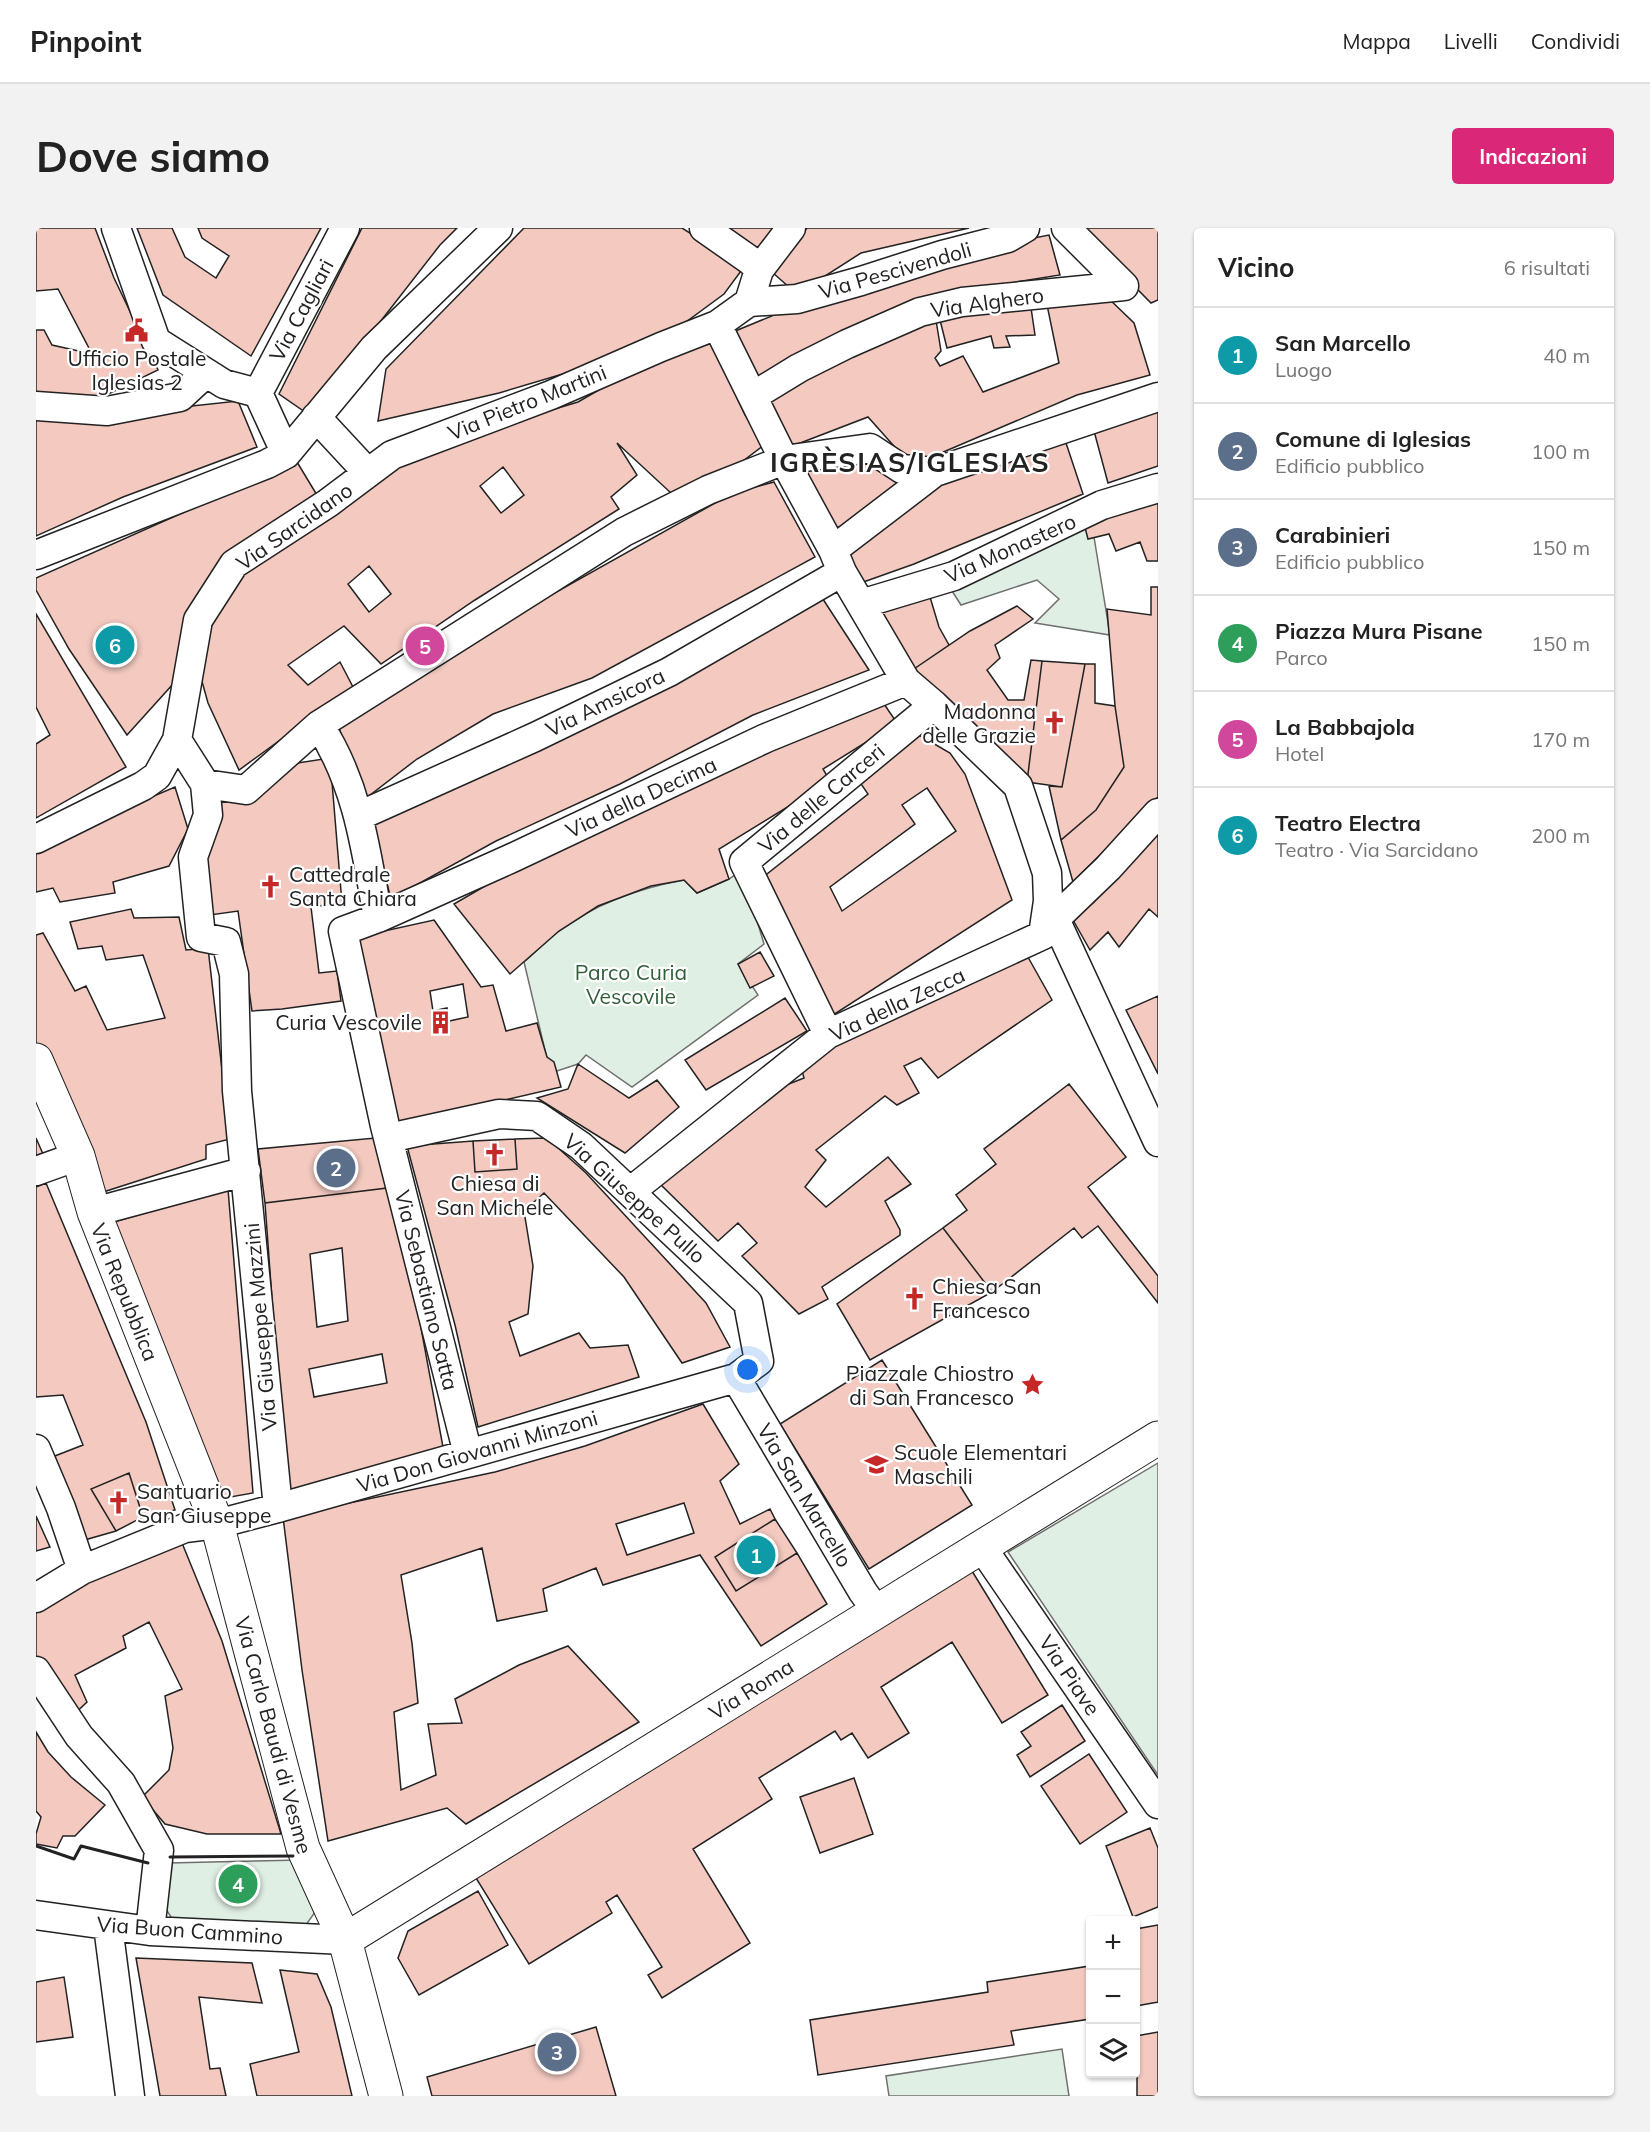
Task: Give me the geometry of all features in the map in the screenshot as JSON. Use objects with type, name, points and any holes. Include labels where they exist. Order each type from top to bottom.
[{"type":"main road","name":"Via Repubblica","points":[[36,1060],[78,1156],[94,1212],[217,1524]]},
{"type":"main road","name":"Via Roma","points":[[345,1940],[876,1610],[1158,1438]]},
{"type":"main road","name":"Via Carlo Baudi di Vesme","points":[[217,1524],[303,1848],[345,1940],[386,2096]]},
{"type":"street","points":[[116,228],[156,341],[224,384],[258,393],[286,454]]},
{"type":"street","name":"Via Cagliari","points":[[258,393],[345,228]]},
{"type":"street","points":[[36,555],[267,464],[286,454],[374,348],[498,228]]},
{"type":"street","points":[[704,228],[759,264]]},
{"type":"street","points":[[749,302],[759,264],[791,228]]},
{"type":"street","name":"Via Pescivendoli","points":[[749,302],[797,299],[942,255],[1008,238],[1025,228]]},
{"type":"street","name":"Via Alghero","points":[[753,396],[847,344],[920,312],[962,302],[1124,286],[1066,228]]},
{"type":"street","name":"Via Pietro Martini","points":[[392,455],[551,395],[661,347],[720,332],[749,302]]},
{"type":"street","points":[[720,332],[784,460],[861,604],[906,681],[1018,786],[1047,873],[1049,927],[1158,1142]]},
{"type":"street","points":[[36,406],[107,411],[180,397],[206,373]]},
{"type":"street","points":[[177,740],[205,784],[246,790],[319,725],[624,532],[708,490],[784,460],[870,448],[902,469],[934,472],[1158,397]]},
{"type":"street","points":[[316,417],[368,473]]},
{"type":"street","name":"Via Sarcidano","points":[[36,839],[143,786],[157,776],[177,740],[198,620],[234,564],[328,502],[392,455]]},
{"type":"street","name":"Via Amsicora","points":[[359,816],[669,672],[838,561],[934,472]]},
{"type":"street","name":"Via Monastero","points":[[861,604],[954,576],[1102,505],[1158,488]]},
{"type":"street","name":"Via della Decima","points":[[360,1012],[343,931],[378,918],[512,858],[766,738],[906,681]]},
{"type":"street","name":"Via delle Carceri","points":[[828,1034],[744,862],[934,705]]},
{"type":"street","points":[[319,725],[335,750],[359,816],[378,918]]},
{"type":"street","name":"Via Giuseppe Mazzini","points":[[205,784],[208,815],[193,857],[201,937],[226,942],[234,974],[237,1090],[278,1508]]},
{"type":"street","name":"Via della Zecca","points":[[631,1191],[828,1034],[1049,927],[1108,868],[1158,813]]},
{"type":"street","name":"Via Sebastiano Satta","points":[[360,1012],[387,1132],[468,1454]]},
{"type":"street","name":"Via Giuseppe Pullo","points":[[387,1132],[499,1114],[537,1116],[581,1146],[748,1303],[759,1361],[736,1378]]},
{"type":"street","points":[[36,1171],[78,1156]]},
{"type":"street","points":[[94,1212],[245,1158]]},
{"type":"street","name":"Via Don Giovanni Minzoni","points":[[36,1598],[82,1570],[185,1528],[217,1524],[278,1508],[736,1378]]},
{"type":"street","name":"Via San Marcello","points":[[736,1378],[863,1592],[876,1610]]},
{"type":"street","points":[[36,1449],[61,1508],[82,1570]]},
{"type":"street","name":"Via Piave","points":[[981,1546],[1158,1804]]},
{"type":"street","points":[[36,1671],[79,1736],[122,1783],[159,1850],[150,1931]]},
{"type":"street","name":"Via Buon Cammino","points":[[36,1915],[150,1931],[345,1940]]},
{"type":"street","points":[[108,1926],[129,2096]]},
{"type":"street","points":[[1140,2020],[1158,2017]]},
{"type":"green space","points":[[1082,518],[1094,537],[1110,635],[1035,623],[1059,599],[1037,580],[961,605],[947,583]]},
{"type":"green space","name":"Parco Curia Vescovile","points":[[742,870],[764,944],[738,964],[758,995],[632,1087],[586,1055],[578,1064],[557,1071],[548,1063],[524,962],[573,921],[619,898],[651,887],[684,880],[697,893],[729,879]]},
{"type":"green space","points":[[1158,1463],[1158,1775],[1008,1552]]},
{"type":"green space","points":[[301,1860],[318,1908],[303,1929],[176,1925],[164,1906],[168,1863]]},
{"type":"green space","points":[[1062,2049],[1069,2096],[889,2096],[886,2076]]},
{"type":"building","points":[[36,228],[95,228],[114,278],[158,370],[98,399],[36,402],[36,330],[44,330],[52,345],[92,354],[58,289],[36,291]]},
{"type":"building","points":[[137,228],[172,228],[185,257],[216,278],[229,256],[202,238],[198,228],[321,228],[251,356],[163,295]]},
{"type":"building","points":[[362,228],[457,228],[440,245],[366,340],[305,412],[279,394]]},
{"type":"building","points":[[524,228],[682,228],[744,267],[724,294],[679,327],[603,362],[499,393],[378,421],[386,369]]},
{"type":"building","points":[[720,228],[778,228],[758,255]]},
{"type":"building","points":[[807,228],[969,228],[861,253],[797,294],[773,273]]},
{"type":"building","points":[[1077,228],[1158,228],[1158,300],[1151,303]]},
{"type":"building","points":[[1049,235],[1060,275],[972,289],[750,384],[728,334],[796,306],[946,255]]},
{"type":"building","points":[[1105,295],[1134,323],[1150,375],[1077,395],[934,456],[909,463],[868,417],[782,450],[758,398],[935,314],[941,351],[935,358],[940,366],[963,356],[983,392],[1059,363],[1046,300]]},
{"type":"building","points":[[1030,301],[1035,335],[1006,336],[1010,347],[994,348],[991,336],[947,348],[940,320]]},
{"type":"building","points":[[715,343],[745,415],[764,445],[731,470],[672,494],[617,443],[637,475],[611,497],[619,509],[475,600],[381,664],[344,626],[288,665],[308,685],[340,662],[353,687],[239,770],[208,703],[198,667],[208,614],[235,577],[328,506],[438,444],[578,402],[663,353]],"holes":[[[503,467],[524,495],[501,513],[480,486]],[[369,566],[391,594],[369,612],[348,584]]]},
{"type":"building","points":[[238,401],[257,447],[123,497],[36,536],[36,418],[71,419]]},
{"type":"building","points":[[1158,410],[1158,466],[1108,483],[1094,431]]},
{"type":"building","points":[[1064,437],[1083,494],[914,564],[855,585],[841,555],[934,483]]},
{"type":"building","points":[[857,457],[903,486],[867,519],[829,530],[800,467]]},
{"type":"building","points":[[297,462],[320,500],[235,555],[173,684],[127,735],[69,649],[36,590],[36,578]]},
{"type":"building","points":[[774,482],[815,557],[592,678],[493,714],[417,759],[361,802],[338,724],[501,623],[733,493]]},
{"type":"building","points":[[1158,495],[1158,561],[1147,561],[1140,542],[1116,551],[1109,534],[1088,539],[1083,520]]},
{"type":"building","points":[[927,587],[939,627],[949,645],[908,673],[874,604]]},
{"type":"building","points":[[1151,587],[1158,587],[1158,797],[1073,882],[1061,840],[1096,810],[1124,767],[1115,706],[1107,609],[1151,615]]},
{"type":"building","points":[[819,593],[869,670],[753,715],[620,784],[496,841],[391,899],[371,823]]},
{"type":"building","points":[[1017,606],[1033,619],[995,645],[1000,658],[987,670],[1008,700],[1024,700],[1031,660],[1042,661],[1027,782],[908,673],[970,631]]},
{"type":"building","points":[[36,614],[126,767],[36,818],[36,744],[50,735],[36,707]]},
{"type":"building","name":"Madonna delle Grazie","points":[[1042,661],[1085,664],[1062,787],[1027,782]]},
{"type":"building","points":[[1085,664],[1095,664],[1095,703],[1115,706],[1124,767],[1096,810],[1061,840],[1049,786],[1062,787]]},
{"type":"building","points":[[880,698],[897,723],[823,769],[830,781],[719,849],[729,879],[697,893],[684,880],[651,886],[598,906],[559,931],[510,974],[454,904],[551,848]]},
{"type":"building","points":[[919,735],[950,753],[965,774],[1012,900],[830,1017],[762,878],[868,794],[859,781]],"holes":[[[927,788],[956,831],[842,911],[830,887],[915,824],[902,805]]]},
{"type":"building","name":"Cattedrale Santa Chiara","points":[[330,758],[342,903],[311,907],[319,973],[337,971],[341,1001],[252,1011],[238,911],[203,916],[199,868],[216,799],[291,764]]},
{"type":"building","points":[[175,787],[188,829],[169,866],[113,882],[115,893],[60,902],[53,888],[36,892],[36,846]]},
{"type":"building","points":[[1158,826],[1158,917],[1149,909],[1119,947],[1108,932],[1090,950],[1073,920],[1094,902]]},
{"type":"building","points":[[131,909],[134,918],[179,917],[186,950],[208,948],[230,1139],[206,1145],[206,1159],[97,1194],[36,1049],[36,935],[43,933],[75,991],[86,986],[107,1030],[165,1018],[143,955],[106,960],[102,946],[78,949],[70,922]]},
{"type":"building","name":"Curia Vescovile","points":[[434,920],[481,987],[493,985],[506,1031],[537,1023],[547,1057],[554,1062],[561,1087],[397,1125],[357,937]],"holes":[[[463,984],[468,1017],[449,1021],[447,1008],[433,1011],[430,991]]]},
{"type":"building","points":[[1024,950],[1052,1000],[938,1078],[921,1058],[904,1066],[919,1093],[897,1105],[885,1096],[816,1150],[826,1160],[805,1187],[826,1207],[888,1157],[911,1184],[885,1201],[900,1230],[900,1235],[822,1287],[828,1299],[799,1314],[742,1256],[757,1243],[738,1223],[718,1241],[655,1179],[776,1089],[804,1078],[800,1063]]},
{"type":"building","points":[[760,952],[774,976],[750,988],[738,964]]},
{"type":"building","points":[[1158,996],[1158,1074],[1126,1010]]},
{"type":"building","points":[[785,998],[807,1031],[706,1090],[685,1060]]},
{"type":"building","points":[[578,1064],[629,1098],[657,1080],[679,1107],[625,1153],[537,1098],[568,1089]]},
{"type":"building","points":[[1069,1084],[1126,1157],[1088,1187],[1158,1276],[1158,1303],[1098,1226],[1082,1238],[1074,1228],[992,1292],[943,1228],[967,1210],[956,1195],[996,1164],[984,1149]]},
{"type":"building","points":[[386,1137],[395,1187],[265,1203],[258,1149]]},
{"type":"building","points":[[36,1138],[43,1154],[36,1156]]},
{"type":"building","points":[[547,1138],[586,1173],[706,1303],[730,1347],[682,1363],[624,1277],[544,1193],[524,1211],[533,1266],[528,1314],[509,1322],[520,1356],[579,1333],[590,1348],[628,1345],[639,1377],[478,1427],[455,1325],[407,1146],[473,1141],[475,1172],[517,1169],[515,1139]]},
{"type":"building","name":"Chiesa di San Michele","points":[[515,1139],[517,1169],[475,1172],[473,1141]]},
{"type":"building","points":[[46,1183],[146,1422],[175,1510],[143,1517],[129,1473],[91,1489],[116,1531],[81,1541],[42,1461],[83,1445],[63,1395],[36,1397],[36,1187]]},
{"type":"building","points":[[395,1187],[443,1447],[286,1491],[265,1203]],"holes":[[[342,1248],[348,1321],[317,1327],[310,1254]],[[382,1354],[387,1383],[314,1397],[309,1369]]]},
{"type":"building","points":[[228,1189],[253,1493],[214,1500],[110,1223]]},
{"type":"building","name":"Chiesa San Francesco","points":[[943,1228],[992,1292],[870,1360],[837,1304]]},
{"type":"building","name":"Scuole Elementari Maschili","points":[[882,1360],[972,1505],[869,1569],[780,1424]]},
{"type":"building","points":[[703,1404],[739,1464],[720,1481],[740,1524],[770,1509],[775,1519],[715,1557],[736,1591],[797,1553],[827,1604],[761,1646],[700,1555],[603,1585],[596,1568],[543,1589],[547,1611],[497,1621],[482,1548],[401,1575],[412,1643],[418,1703],[394,1712],[401,1790],[436,1775],[428,1724],[462,1723],[455,1699],[519,1665],[568,1646],[639,1722],[466,1824],[447,1808],[328,1841],[302,1670],[283,1517],[495,1472],[585,1446]],"holes":[[[684,1503],[694,1533],[627,1555],[616,1524]]]},
{"type":"building","name":"Santuario San Giuseppe","points":[[129,1473],[143,1517],[116,1531],[91,1489]]},
{"type":"building","points":[[36,1516],[50,1547],[36,1551]]},
{"type":"building","points":[[775,1519],[797,1553],[736,1591],[715,1557]]},
{"type":"building","points":[[182,1543],[222,1641],[281,1834],[207,1834],[165,1824],[142,1797],[169,1770],[173,1748],[165,1696],[182,1689],[149,1622],[123,1636],[126,1648],[75,1675],[87,1702],[70,1718],[36,1661],[36,1606]]},
{"type":"building","points":[[972,1571],[1048,1695],[1002,1723],[952,1642],[881,1687],[909,1733],[868,1758],[852,1733],[841,1740],[835,1731],[759,1778],[772,1799],[693,1849],[750,1943],[662,1998],[648,1975],[662,1967],[617,1895],[606,1902],[612,1913],[529,1964],[476,1878]]},
{"type":"building","points":[[1062,1705],[1085,1741],[1030,1777],[1017,1755],[1031,1746],[1021,1732]]},
{"type":"building","points":[[36,1732],[48,1752],[71,1777],[105,1805],[75,1836],[63,1836],[57,1848],[36,1844],[36,1834],[41,1817],[36,1811]]},
{"type":"building","points":[[1089,1754],[1127,1812],[1080,1844],[1041,1786]]},
{"type":"building","points":[[854,1778],[873,1834],[820,1853],[800,1797]]},
{"type":"building","points":[[1150,1828],[1158,1848],[1158,1907],[1133,1916],[1106,1846]]},
{"type":"building","points":[[478,1891],[508,1945],[419,1995],[398,1958],[408,1931]]},
{"type":"building","points":[[1158,1925],[1158,2009],[1140,2011],[1140,1970],[1140,1928]]},
{"type":"building","points":[[136,1958],[252,1963],[262,2003],[199,1997],[210,2069],[220,2068],[226,2096],[160,2096]]},
{"type":"building","points":[[1086,1967],[1086,2020],[1011,2031],[1014,2045],[818,2075],[810,2020],[988,1992],[987,1982]]},
{"type":"building","points":[[280,1970],[317,1974],[331,2007],[352,2096],[257,2096],[250,2064],[299,2052]]},
{"type":"building","points":[[64,1977],[73,2037],[36,2042],[36,1982]]},
{"type":"building","points":[[596,2027],[616,2096],[432,2096],[427,2077]]},
{"type":"building","points":[[1158,2030],[1158,2096],[1137,2096],[1137,2078],[1140,2078],[1140,2033]]},
{"type":"wall","points":[[36,1846],[74,1859],[81,1846],[148,1863]]},
{"type":"wall","points":[[170,1857],[293,1856]]},
{"type":"place","name":"Ufficio Postale Iglesias 2","points":[[137,330]]},
{"type":"place","name":"Teatro Electra","points":[[115,645]]},
{"type":"place","name":"La Babbajola","points":[[425,646]]},
{"type":"place","name":"Madonna delle Grazie","points":[[1054,723]]},
{"type":"place","name":"Cattedrale Santa Chiara","points":[[271,886]]},
{"type":"place","name":"Curia Vescovile","points":[[440,1022]]},
{"type":"place","name":"Chiesa di San Michele","points":[[495,1155]]},
{"type":"place","name":"Comune di Iglesias","points":[[336,1168]]},
{"type":"place","name":"Chiesa San Francesco","points":[[914,1298]]},
{"type":"place","name":"Piazzale Chiostro di San Francesco","points":[[1032,1385]]},
{"type":"place","name":"Scuole Elementari Maschili","points":[[876,1464]]},
{"type":"place","name":"Santuario San Giuseppe","points":[[119,1503]]},
{"type":"place","name":"San Marcello","points":[[756,1555]]},
{"type":"place","name":"Piazza Mura Pisane","points":[[238,1884]]},
{"type":"place","name":"Carabinieri","points":[[557,2052]]},
{"type":"district","name":"IGRÈSIAS/IGLESIAS","points":[[910,462]]}]
